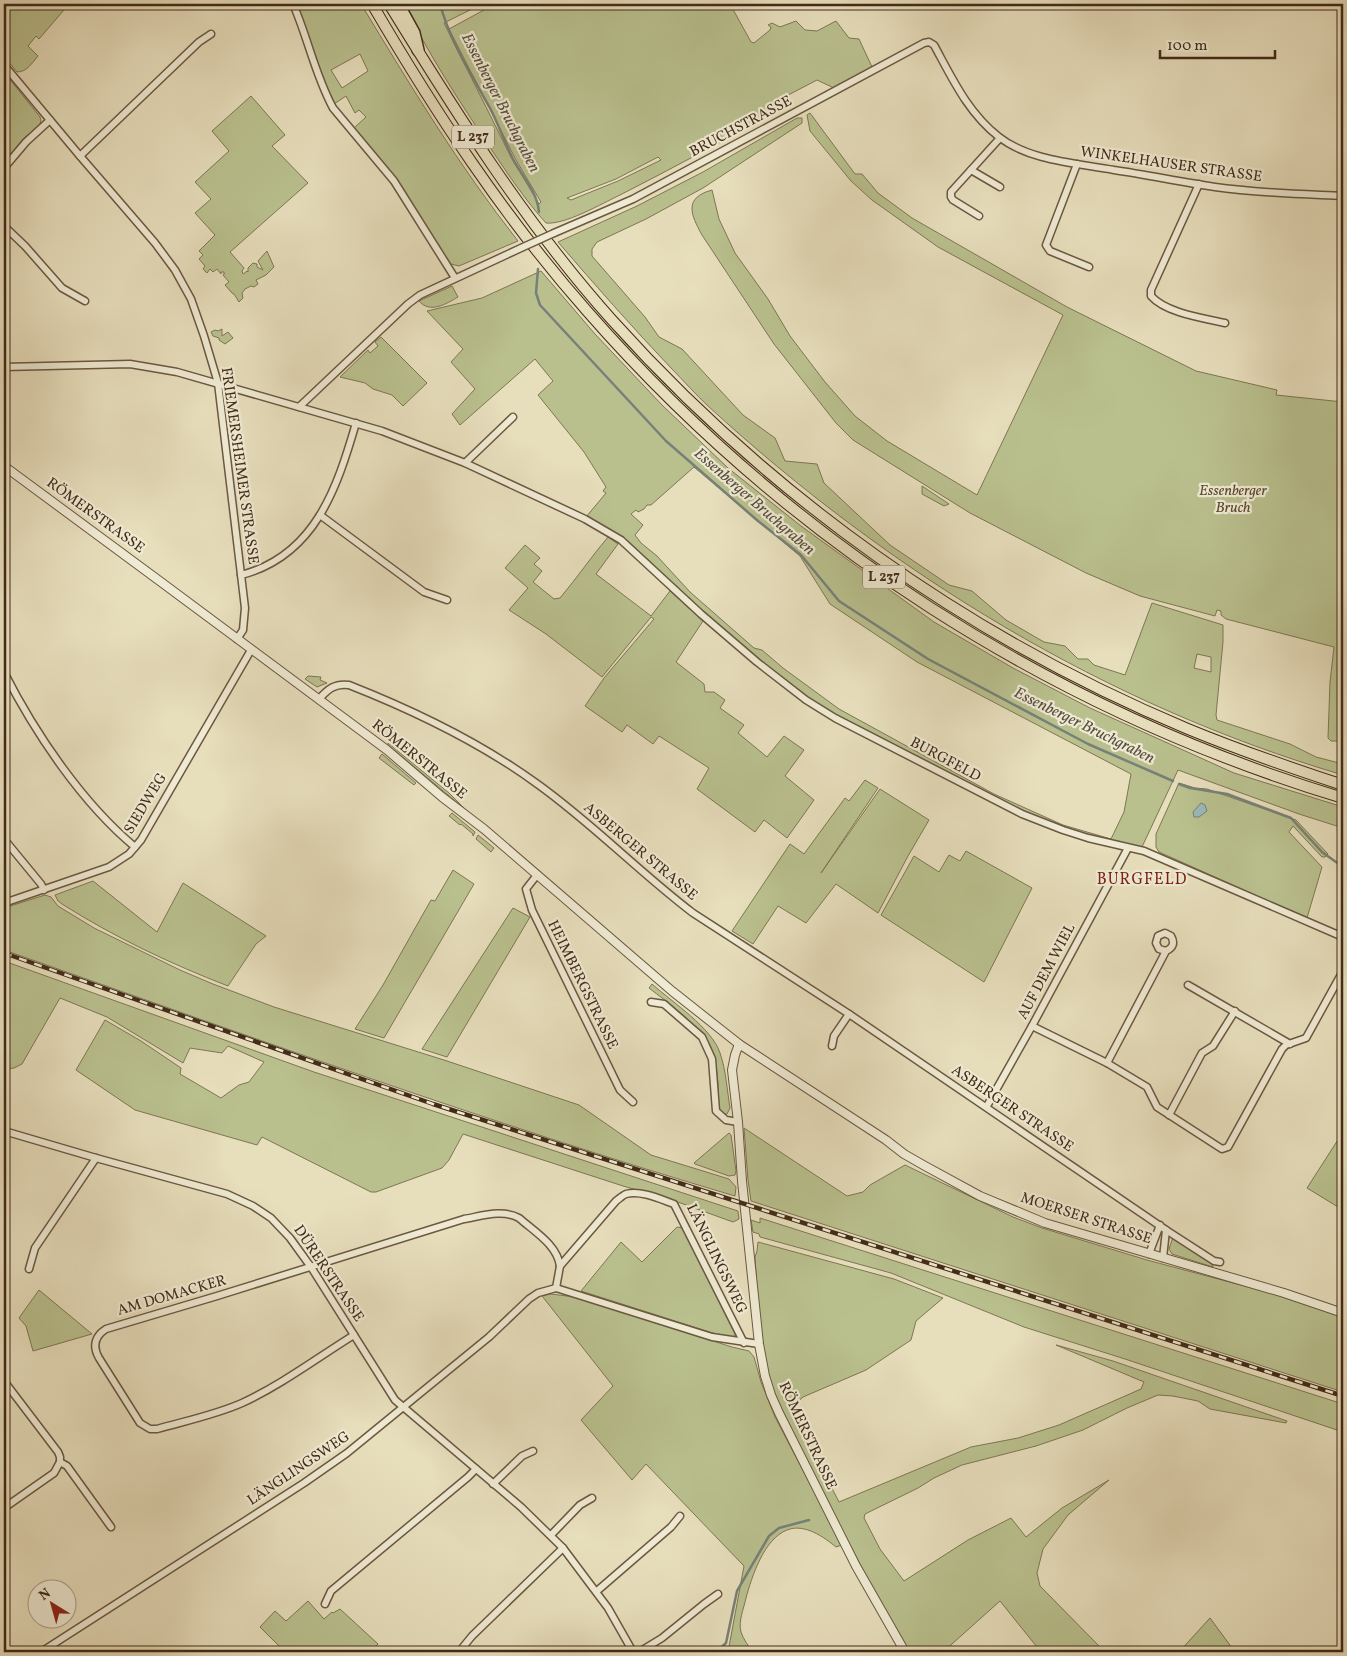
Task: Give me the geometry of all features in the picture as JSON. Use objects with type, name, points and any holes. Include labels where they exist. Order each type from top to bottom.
[{"type":"highway","name":"L 237","points":[[372,4],[426,93],[501,204],[550,267],[592,317],[666,395],[703,432],[774,494],[870,568],[973,635],[1040,674],[1124,716],[1195,747],[1266,774],[1343,798]]},
{"type":"highway","name":"L 237","points":[[388,4],[484,152],[532,221],[572,273],[612,320],[687,398],[752,458],[810,506],[871,552],[938,598],[1062,670],[1186,729],[1246,752],[1343,785]]},
{"type":"highway","points":[[398,4],[414,33],[418,50]]},
{"type":"street","points":[[293,4],[300,18],[322,85],[332,108],[394,181],[455,278],[420,295],[408,304],[299,407]]},
{"type":"street","points":[[80,156],[199,42],[211,34]]},
{"type":"street","name":"WINKELHAUSER STRASSE","points":[[929,42],[934,45],[967,104],[982,122],[1000,138],[1016,148],[1034,155],[1199,184],[1266,192],[1343,196]]},
{"type":"street","name":"BRUCHSTRASSE","points":[[455,278],[633,199],[929,42]]},
{"type":"street","name":"FRIEMERSHEIMER STRASSE","points":[[4,65],[155,243],[175,270],[191,299],[218,383],[245,608],[243,630],[237,639]]},
{"type":"street","points":[[4,168],[26,142],[50,120]]},
{"type":"street","points":[[979,216],[950,197],[951,192],[1000,138]]},
{"type":"street","points":[[1077,164],[1046,245],[1050,251],[1089,267]]},
{"type":"street","points":[[971,170],[1000,187]]},
{"type":"street","points":[[1199,184],[1150,296],[1156,302],[1168,308],[1225,323]]},
{"type":"street","points":[[4,226],[25,246],[62,288],[85,301]]},
{"type":"street","name":"BURGFELD","points":[[4,368],[130,364],[177,372],[356,423],[465,463],[585,520],[621,540],[756,662],[806,700],[835,718],[1022,814],[1063,830],[1144,851],[1197,872],[1343,937]]},
{"type":"street","points":[[465,463],[513,417]]},
{"type":"street","points":[[241,575],[256,571],[285,556],[305,536],[320,515],[334,489],[356,423]]},
{"type":"street","name":"RÖMERSTRASSE","points":[[4,466],[387,750],[442,797],[484,829],[672,991],[739,1044],[732,1070],[759,1344],[764,1376],[779,1413],[856,1566],[905,1652]]},
{"type":"street","points":[[320,515],[424,592],[448,600]]},
{"type":"street","name":"SIEDWEG","points":[[4,903],[109,867],[129,854],[141,840],[251,650]]},
{"type":"street","points":[[4,672],[32,722],[79,788],[135,847]]},
{"type":"street","name":"ASBERGER STRASSE","points":[[319,699],[332,687],[343,684],[357,688],[414,711],[466,738],[519,770],[551,794],[669,895],[693,913],[987,1106],[1166,1230],[1220,1262]]},
{"type":"street","points":[[4,839],[44,890]]},
{"type":"street","name":"AUF DEM WIEL","points":[[987,1106],[1128,848]]},
{"type":"street","name":"HEIMBERGSTRASSE","points":[[537,875],[526,889],[532,910],[620,1090],[633,1102]]},
{"type":"street","points":[[1107,1063],[1166,951]]},
{"type":"street","points":[[1032,1026],[1107,1063],[1147,1087],[1157,1107],[1222,1149],[1228,1147],[1282,1049],[1306,1038],[1343,971]]},
{"type":"street","points":[[1188,985],[1290,1044]]},
{"type":"street","points":[[651,1002],[664,1004],[702,1037],[712,1059],[716,1111],[726,1120],[738,1122]]},
{"type":"street","points":[[1169,1115],[1202,1053],[1213,1046],[1235,1011]]},
{"type":"street","points":[[832,1046],[834,1036],[849,1014]]},
{"type":"street","name":"MOERSER STRASSE","points":[[739,1044],[907,1155],[980,1196],[1045,1223],[1284,1293],[1343,1313]]},
{"type":"street","name":"DÜRERSTRASSE","points":[[4,1131],[227,1194],[253,1206],[278,1225],[311,1267],[395,1400],[564,1548],[597,1591],[621,1628],[633,1652]]},
{"type":"street","points":[[29,1269],[35,1248],[96,1158]]},
{"type":"street","name":"LÄNGLINGSWEG","points":[[560,1266],[616,1201],[625,1194],[638,1194],[674,1204],[744,1343]]},
{"type":"street","name":"AM DOMACKER","points":[[354,1335],[278,1384],[245,1402],[216,1413],[157,1429],[150,1429],[140,1424],[95,1352],[94,1345],[97,1336],[106,1328],[217,1296],[464,1219],[503,1213],[513,1214],[520,1218],[554,1249],[559,1258],[560,1266]]},
{"type":"street","points":[[1149,1254],[1160,1225]]},
{"type":"street","points":[[1163,1258],[1166,1230]]},
{"type":"street","points":[[560,1266],[556,1288],[712,1337],[759,1344]]},
{"type":"street","name":"LÄNGLINGSWEG","points":[[41,1652],[348,1453],[489,1337],[529,1299],[538,1293],[556,1288]]},
{"type":"street","points":[[4,1381],[60,1457],[60,1462],[54,1473],[4,1508]]},
{"type":"street","points":[[493,1484],[522,1456],[533,1451]]},
{"type":"street","points":[[60,1462],[67,1466],[111,1527]]},
{"type":"street","points":[[325,1604],[331,1591],[476,1469]]},
{"type":"street","points":[[551,1535],[580,1505],[592,1498]]},
{"type":"street","points":[[597,1591],[671,1527],[680,1516]]},
{"type":"street","points":[[459,1652],[472,1636],[564,1548]]},
{"type":"street","points":[[639,1652],[662,1638],[718,1594]]},
{"type":"green space","points":[[4,4],[69,4],[39,39],[36,36],[28,46],[38,56],[29,67],[21,72],[17,72],[4,56]]},
{"type":"green space","points":[[296,4],[361,4],[455,154],[518,241],[459,266],[451,264],[447,260],[396,179],[354,128],[366,117],[359,110],[355,113],[346,96],[334,104],[328,95]],"holes":[[[360,54],[368,71],[342,88],[331,70]]]},
{"type":"green space","points":[[404,4],[482,4],[444,23],[512,159],[539,204],[541,202],[516,160],[449,29],[495,4],[546,4],[547,8],[548,4],[730,4],[751,42],[754,43],[770,30],[771,27],[768,25],[772,23],[780,27],[796,21],[805,30],[817,31],[836,21],[849,38],[859,39],[872,67],[834,88],[817,80],[771,104],[772,114],[677,165],[583,213],[563,221],[546,223],[524,196],[491,149],[445,78]],"holes":[[[658,157],[661,160],[618,181],[571,200],[567,198],[616,179]]]},
{"type":"green space","points":[[4,72],[40,117],[41,121],[39,126],[24,138],[4,162]]},
{"type":"green space","points":[[251,96],[285,135],[272,146],[308,183],[230,252],[244,268],[243,274],[248,272],[248,268],[253,263],[263,270],[258,261],[267,251],[274,267],[266,275],[256,280],[258,284],[245,289],[242,293],[243,298],[239,302],[225,285],[229,282],[223,275],[224,272],[221,272],[221,274],[217,269],[213,272],[210,269],[207,273],[203,269],[205,266],[199,259],[203,255],[199,251],[215,235],[195,213],[211,199],[195,182],[229,151],[212,131]]},
{"type":"green space","name":"Essenberger Bruch","points":[[810,113],[855,174],[862,174],[878,193],[912,218],[1067,307],[1196,371],[1277,390],[1276,395],[1343,402],[1343,741],[1331,741],[1328,738],[1330,682],[1334,647],[1226,619],[1221,615],[1221,611],[1217,610],[1215,616],[1140,596],[1086,573],[970,513],[853,440],[836,423],[774,344],[702,235],[695,221],[692,208],[693,202],[703,193],[712,190],[719,219],[735,253],[768,299],[790,336],[825,382],[855,416],[887,441],[977,495],[1063,315],[938,247],[872,200],[851,181],[810,131],[807,115]]},
{"type":"green space","points":[[797,118],[802,118],[802,123],[703,188],[646,219],[597,242],[592,249],[592,256],[645,317],[659,337],[682,349],[743,415],[775,438],[785,461],[817,464],[824,483],[890,545],[949,585],[972,591],[1006,620],[1044,642],[1065,646],[1078,659],[1088,659],[1094,665],[1125,675],[1152,603],[1223,625],[1217,720],[1290,744],[1316,757],[1343,764],[1343,775],[1255,746],[1169,711],[1085,672],[1004,627],[926,578],[851,524],[778,467],[708,406],[642,337],[558,242],[637,206],[703,172]],"holes":[[[1197,654],[1211,657],[1211,672],[1194,668]]]},
{"type":"green space","points":[[541,271],[595,334],[662,405],[728,468],[801,526],[934,622],[1013,668],[1090,708],[1234,773],[1343,807],[1343,828],[1178,770],[1142,847],[1088,836],[1036,817],[834,714],[797,691],[703,611],[628,541],[586,517],[606,493],[603,491],[606,487],[584,452],[538,395],[553,381],[535,359],[460,425],[452,414],[475,389],[451,362],[463,349],[427,311],[482,298]],"holes":[[[694,467],[800,556],[830,604],[917,662],[1131,774],[1124,812],[1111,839],[1063,825],[994,794],[839,709],[783,668],[762,650],[754,648],[690,592],[657,556],[641,543],[635,535],[643,525],[631,514],[636,510],[638,512],[644,509],[647,505],[651,505]]]},
{"type":"green space","points":[[452,286],[458,297],[443,305],[428,307],[419,301]]},
{"type":"green space","points":[[222,329],[222,336],[228,332],[233,338],[225,344],[219,338],[213,336],[211,332]]},
{"type":"green space","points":[[381,337],[427,383],[403,406],[392,395],[373,389],[365,383],[340,377],[368,350],[370,353],[378,346],[375,342]]},
{"type":"green space","points":[[922,486],[949,504],[944,506],[922,494]]},
{"type":"green space","points":[[608,537],[618,544],[596,574],[651,616],[670,591],[703,621],[676,662],[704,684],[705,692],[714,692],[725,700],[720,708],[744,725],[738,733],[767,757],[784,736],[804,750],[785,776],[814,800],[787,838],[764,820],[755,832],[697,789],[709,768],[659,736],[653,744],[627,725],[622,732],[585,706],[604,678],[654,619],[651,617],[602,677],[546,634],[509,610],[528,588],[505,568],[525,545],[540,558],[534,564],[542,571],[533,582],[554,599],[560,598]]},
{"type":"green space","points":[[308,676],[321,677],[320,680],[327,683],[317,687],[305,679]]},
{"type":"green space","points":[[388,743],[449,793],[466,810],[388,745]]},
{"type":"green space","points":[[382,754],[416,783],[414,785],[379,758]]},
{"type":"green space","points":[[865,780],[878,788],[821,873],[880,789],[929,820],[878,913],[836,884],[806,923],[778,906],[753,944],[732,931],[790,844],[804,854],[845,798],[849,801]]},
{"type":"green space","points":[[1179,783],[1195,788],[1207,789],[1296,820],[1328,854],[1322,857],[1293,826],[1289,832],[1322,867],[1307,918],[1159,852],[1156,847],[1156,834]]},
{"type":"green space","points":[[452,813],[475,832],[473,836],[461,824],[449,816]]},
{"type":"green space","points":[[478,835],[494,848],[491,852],[476,839]]},
{"type":"green space","points":[[966,851],[1032,888],[984,982],[881,915],[914,856],[939,872],[949,855],[960,861]]},
{"type":"green space","points":[[453,870],[474,884],[384,1038],[355,1029],[383,985],[431,900],[435,901]]},
{"type":"green space","points":[[93,881],[157,932],[183,883],[266,936],[256,944],[228,986],[185,969],[122,939],[62,904],[55,895]]},
{"type":"green space","points":[[45,895],[51,897],[58,906],[94,928],[213,984],[274,1007],[444,1060],[579,1105],[651,1155],[729,1179],[736,1187],[735,1196],[551,1139],[277,1046],[4,950],[4,908]]},
{"type":"green space","points":[[513,908],[530,917],[447,1057],[422,1049]]},
{"type":"green space","points":[[4,961],[314,1072],[738,1211],[739,1219],[733,1222],[675,1201],[463,1134],[449,1160],[442,1168],[376,1192],[371,1192],[262,1137],[257,1145],[135,1110],[76,1070],[105,1020],[181,1068],[180,1074],[221,1098],[239,1085],[249,1082],[264,1062],[228,1046],[222,1053],[190,1048],[183,1063],[107,1017],[60,998],[22,1064],[14,1068],[4,1069]]},
{"type":"green space","points":[[652,984],[691,1016],[716,1044],[725,1073],[730,1108],[727,1114],[722,1114],[719,1107],[716,1067],[708,1042],[685,1016],[649,988]]},
{"type":"green space","points":[[744,1128],[847,1196],[863,1192],[870,1185],[905,1165],[1013,1217],[1042,1228],[1147,1260],[1282,1296],[1339,1315],[1343,1317],[1343,1392],[751,1201]]},
{"type":"green space","points":[[1343,1132],[1343,1210],[1307,1188]]},
{"type":"green space","points":[[729,1133],[731,1135],[735,1175],[729,1176],[694,1163]]},
{"type":"green space","points":[[760,1218],[1343,1404],[1343,1432],[1024,1327],[891,1273],[760,1237],[759,1234],[753,1232],[751,1220],[760,1223]]},
{"type":"green space","points":[[677,1227],[683,1228],[735,1332],[735,1338],[719,1335],[581,1291],[621,1242],[642,1262]]},
{"type":"green space","points":[[1173,1237],[1211,1261],[1213,1267],[1172,1254],[1169,1249]]},
{"type":"green space","points":[[758,1242],[894,1279],[943,1298],[916,1321],[911,1340],[866,1370],[803,1397],[791,1408],[839,1502],[971,1447],[1018,1438],[1059,1425],[1141,1389],[1144,1382],[1056,1345],[1113,1361],[1287,1421],[1286,1423],[1210,1409],[1198,1401],[1158,1395],[1083,1430],[1036,1446],[962,1465],[865,1514],[864,1518],[880,1549],[904,1581],[968,1540],[1011,1518],[1026,1537],[1062,1508],[1109,1480],[1068,1515],[1043,1549],[1037,1573],[1040,1586],[1101,1648],[1097,1652],[1041,1652],[1000,1601],[943,1652],[908,1652],[849,1544],[775,1399],[760,1329],[755,1257]]},
{"type":"green space","points":[[39,1290],[92,1334],[33,1351],[26,1326],[19,1318]]},
{"type":"green space","points":[[551,1294],[575,1297],[749,1351],[754,1357],[761,1382],[775,1417],[842,1545],[836,1547],[820,1535],[800,1528],[787,1530],[772,1541],[756,1569],[741,1619],[741,1632],[752,1652],[728,1652],[744,1566],[646,1464],[632,1480],[581,1420],[613,1386],[542,1296]]},
{"type":"green space","points":[[308,1601],[324,1619],[332,1612],[340,1609],[378,1644],[371,1652],[285,1652],[260,1627],[275,1611],[286,1621]]},
{"type":"green space","points":[[1210,1618],[1235,1652],[1179,1652]]},
{"type":"water","points":[[1201,803],[1205,805],[1207,811],[1199,817],[1194,817],[1193,812]]},
{"type":"waterway","name":"Essenberger Bruchgraben","points":[[440,4],[455,44],[490,108],[514,161],[533,192],[539,212]]},
{"type":"waterway","name":"Essenberger Bruchgraben","points":[[538,269],[536,293],[540,305],[666,441],[758,521],[801,555],[839,601],[928,659],[1088,744],[1173,781]]},
{"type":"waterway","name":"Essenberger Bruchgraben","points":[[1179,784],[1190,788],[1227,794],[1291,818],[1322,852],[1343,867]]},
{"type":"waterway","points":[[716,1652],[726,1643],[737,1591],[769,1536],[779,1528],[809,1520]]},
{"type":"railway","points":[[4,953],[433,1104],[1343,1396]]},
{"type":"district","name":"BURGFELD","points":[[1142,880]]}]
